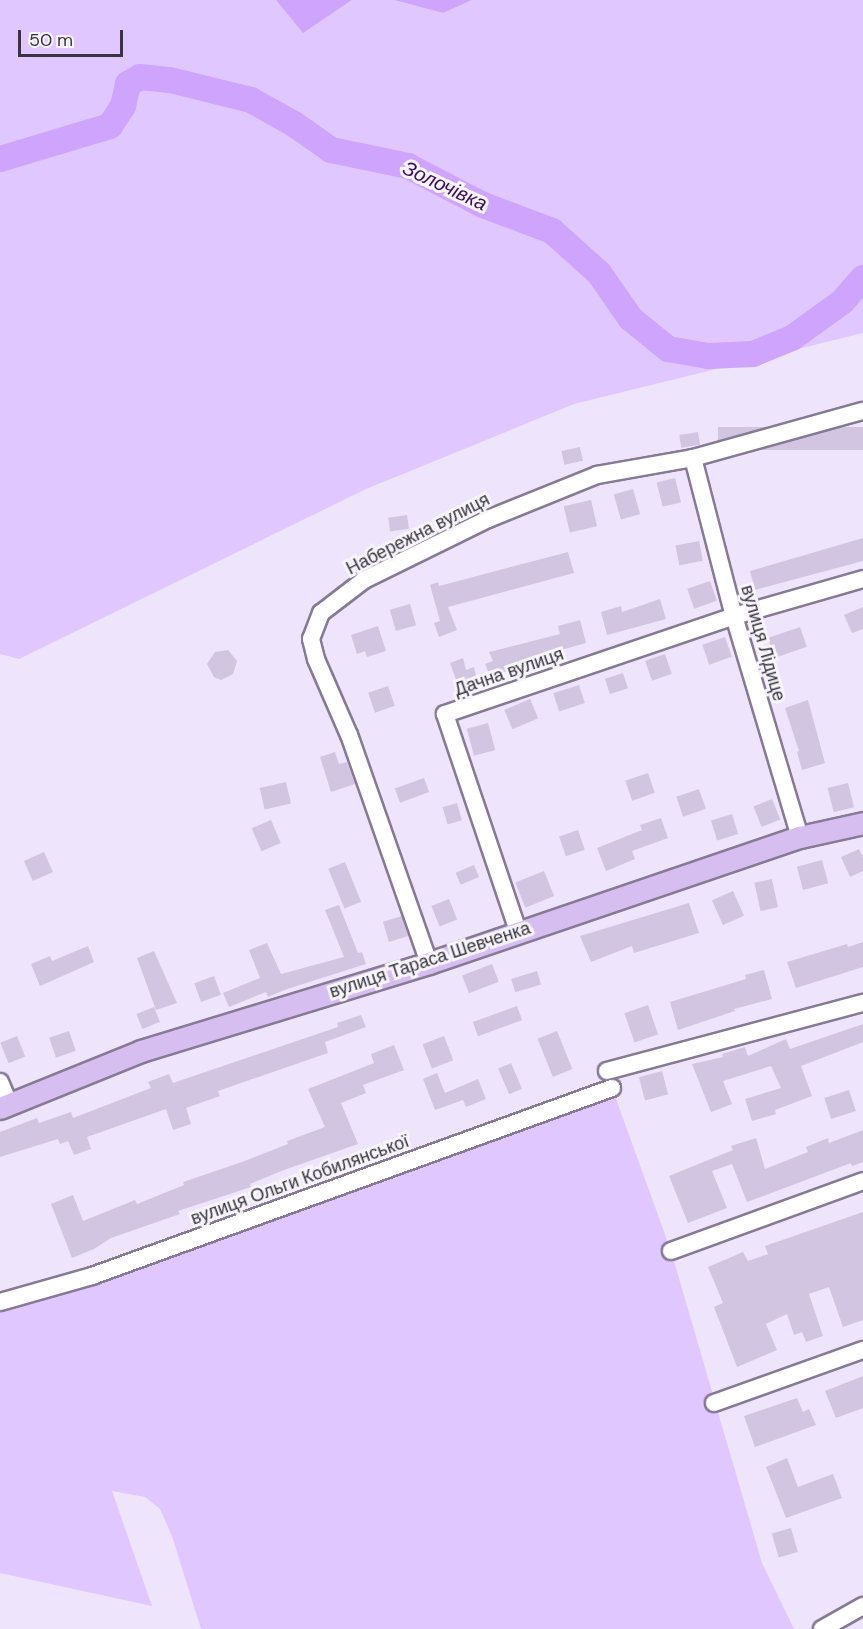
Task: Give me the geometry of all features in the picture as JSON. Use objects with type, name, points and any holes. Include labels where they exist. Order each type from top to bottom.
[{"type":"main road","name":"вулиця Тараса Шевченка","points":[[5,1106],[141,1051],[429,963],[800,837],[863,823]]},
{"type":"street","name":"Набережна вулиця","points":[[429,963],[349,735],[316,659],[311,639],[321,614],[364,580],[488,519],[597,475],[693,458],[863,411]]},
{"type":"street","name":"вулиця Лідице","points":[[693,458],[734,616],[800,837]]},
{"type":"street","points":[[734,616],[863,579]]},
{"type":"street","name":"Дачна вулиця","points":[[518,931],[445,714],[734,616]]},
{"type":"street","points":[[607,1071],[863,1003]]},
{"type":"street","points":[[0,1082],[5,1106]]},
{"type":"street","name":"вулиця Ольги Кобилянської","points":[[0,1302],[92,1276],[612,1088]]},
{"type":"street","points":[[671,1251],[863,1181]]},
{"type":"street","points":[[714,1403],[863,1350]]},
{"type":"street","points":[[822,1629],[863,1606]]},
{"type":"shaded area","points":[[0,0],[276,0],[304,32],[352,0],[394,0],[443,13],[472,0],[863,0],[863,333],[574,404],[366,489],[19,659],[0,654]]},
{"type":"shaded area","points":[[276,0],[352,0],[303,33]]},
{"type":"shaded area","points":[[394,0],[472,0],[443,13]]},
{"type":"shaded area","points":[[612,1088],[671,1251],[762,1563],[794,1629],[201,1629],[172,1536],[160,1509],[145,1497],[112,1491],[152,1606],[0,1573],[0,1302]]},
{"type":"building","points":[[718,427],[863,427],[863,450],[718,450]]},
{"type":"building","points":[[698,432],[700,445],[681,448],[679,435]]},
{"type":"building","points":[[580,447],[583,461],[564,465],[561,451]]},
{"type":"building","points":[[675,478],[681,502],[663,507],[657,483]]},
{"type":"building","points":[[633,489],[640,514],[621,520],[614,495]]},
{"type":"building","points":[[591,500],[597,526],[570,533],[564,506]]},
{"type":"building","points":[[407,515],[409,529],[390,532],[388,518]]},
{"type":"building","points":[[863,538],[863,561],[755,590],[750,571]]},
{"type":"building","points":[[699,541],[703,561],[679,565],[675,546]]},
{"type":"building","points":[[568,552],[574,573],[448,607],[457,630],[439,637],[434,623],[440,621],[430,585],[438,582],[439,586]]},
{"type":"building","points":[[710,581],[717,601],[694,609],[687,589]]},
{"type":"building","points":[[660,599],[666,619],[607,635],[601,612],[621,606],[622,612]]},
{"type":"building","points":[[410,604],[416,625],[396,631],[390,610]]},
{"type":"building","points":[[863,607],[863,629],[852,633],[844,615]]},
{"type":"building","points":[[580,620],[586,643],[550,653],[552,659],[490,676],[485,664],[493,661],[489,652],[560,634],[558,626]]},
{"type":"building","points":[[378,626],[386,651],[367,657],[365,651],[357,654],[351,635]]},
{"type":"building","points":[[800,627],[807,647],[775,658],[768,638]]},
{"type":"building","points":[[725,637],[732,657],[709,665],[702,645]]},
{"type":"building","points":[[228,650],[237,661],[233,674],[221,680],[214,677],[207,664],[215,652]]},
{"type":"building","points":[[665,654],[672,674],[652,681],[645,661]]},
{"type":"building","points":[[463,658],[466,670],[474,667],[478,685],[460,691],[450,663]]},
{"type":"building","points":[[623,673],[628,688],[610,694],[605,679]]},
{"type":"building","points":[[579,685],[585,703],[559,711],[553,693]]},
{"type":"building","points":[[388,686],[395,706],[375,713],[368,693]]},
{"type":"building","points":[[530,699],[538,718],[512,729],[504,710]]},
{"type":"building","points":[[808,700],[825,763],[802,770],[797,752],[799,751],[785,708]]},
{"type":"building","points":[[488,723],[495,750],[474,756],[467,729]]},
{"type":"building","points":[[335,752],[339,764],[347,762],[355,784],[331,792],[320,757]]},
{"type":"building","points":[[648,773],[655,793],[632,801],[625,781]]},
{"type":"building","points":[[424,778],[429,792],[400,803],[395,789]]},
{"type":"building","points":[[286,782],[291,803],[265,810],[260,788]]},
{"type":"building","points":[[848,783],[854,807],[834,812],[828,788]]},
{"type":"building","points":[[699,789],[706,809],[683,817],[676,797]]},
{"type":"building","points":[[772,799],[780,819],[762,827],[753,806]]},
{"type":"building","points":[[457,803],[462,820],[448,824],[443,807]]},
{"type":"building","points":[[732,814],[738,834],[717,841],[711,820]]},
{"type":"building","points":[[661,818],[668,838],[632,851],[635,859],[606,871],[597,848],[642,830],[640,825]]},
{"type":"building","points":[[271,820],[281,843],[261,851],[252,828]]},
{"type":"building","points":[[578,830],[585,850],[566,856],[559,837]]},
{"type":"building","points":[[859,849],[863,857],[863,871],[850,877],[841,857]]},
{"type":"building","points":[[44,852],[53,872],[33,881],[24,861]]},
{"type":"building","points":[[822,860],[828,883],[803,890],[797,867]]},
{"type":"building","points":[[345,862],[361,902],[344,909],[328,869]]},
{"type":"building","points":[[474,865],[479,877],[461,885],[456,873]]},
{"type":"building","points":[[544,871],[554,896],[525,908],[515,883]]},
{"type":"building","points":[[772,879],[778,907],[760,911],[754,883]]},
{"type":"building","points":[[733,891],[744,916],[723,925],[712,900]]},
{"type":"building","points":[[449,899],[457,919],[440,927],[431,906]]},
{"type":"building","points":[[689,903],[699,933],[634,953],[632,946],[591,962],[580,936]]},
{"type":"building","points":[[339,905],[358,953],[362,952],[366,964],[268,997],[266,992],[229,1007],[223,993],[260,978],[249,950],[267,943],[281,974],[344,957],[325,910]]},
{"type":"building","points":[[402,916],[408,936],[389,942],[383,922]]},
{"type":"building","points":[[863,942],[863,967],[796,988],[787,962],[847,944],[848,947]]},
{"type":"building","points":[[88,946],[94,962],[40,986],[31,964],[50,956],[52,961]]},
{"type":"building","points":[[154,951],[177,1003],[156,1010],[137,958]]},
{"type":"building","points":[[492,964],[499,982],[469,993],[462,975]]},
{"type":"building","points":[[764,970],[772,999],[734,1009],[735,1011],[678,1030],[670,1002],[746,979],[745,975]]},
{"type":"building","points":[[537,971],[541,984],[515,992],[511,979]]},
{"type":"building","points":[[214,976],[221,995],[201,1002],[194,983]]},
{"type":"building","points":[[648,1005],[658,1034],[634,1042],[624,1013]]},
{"type":"building","points":[[517,1006],[522,1020],[478,1036],[473,1022]]},
{"type":"building","points":[[154,1007],[160,1022],[142,1029],[136,1014]]},
{"type":"building","points":[[361,1015],[366,1027],[325,1042],[328,1053],[218,1091],[220,1096],[186,1108],[191,1124],[173,1130],[166,1109],[87,1137],[91,1149],[74,1155],[68,1141],[60,1144],[58,1139],[0,1157],[0,1132],[37,1118],[39,1123],[71,1112],[73,1118],[151,1088],[148,1082],[169,1074],[173,1083],[338,1027],[337,1023]]},
{"type":"building","points":[[863,1024],[863,1042],[801,1066],[812,1096],[775,1110],[776,1114],[752,1121],[745,1099],[781,1088],[771,1066],[723,1081],[732,1104],[711,1112],[692,1064],[723,1057],[722,1054],[745,1047],[748,1056],[786,1039],[790,1049]]},
{"type":"building","points":[[69,1031],[76,1051],[56,1058],[49,1038]]},
{"type":"building","points":[[557,1031],[572,1069],[553,1077],[538,1039]]},
{"type":"building","points":[[17,1036],[25,1056],[9,1063],[0,1043]]},
{"type":"building","points":[[444,1036],[453,1060],[432,1069],[423,1044]]},
{"type":"building","points":[[394,1045],[404,1070],[363,1085],[366,1093],[341,1103],[358,1144],[284,1170],[250,1184],[251,1187],[178,1211],[180,1214],[111,1238],[94,1249],[72,1258],[51,1204],[73,1195],[83,1221],[135,1200],[137,1204],[184,1185],[183,1182],[242,1162],[288,1144],[287,1141],[325,1127],[308,1089],[374,1063],[371,1054]]},
{"type":"building","points":[[511,1063],[522,1089],[509,1094],[498,1068]]},
{"type":"building","points":[[662,1071],[668,1094],[645,1100],[639,1077]]},
{"type":"building","points":[[437,1073],[445,1093],[478,1079],[486,1099],[466,1107],[463,1100],[435,1110],[423,1079]]},
{"type":"building","points":[[849,1090],[856,1111],[831,1119],[824,1098]]},
{"type":"building","points":[[863,1130],[863,1162],[852,1166],[851,1163],[747,1202],[732,1164],[712,1171],[727,1208],[688,1223],[669,1176],[733,1150],[731,1146],[756,1138],[765,1169],[808,1152],[806,1147],[828,1138],[829,1143]]},
{"type":"building","points":[[863,1212],[863,1320],[843,1327],[829,1287],[809,1294],[823,1336],[806,1342],[802,1332],[794,1335],[787,1314],[766,1324],[777,1350],[737,1367],[714,1307],[723,1303],[708,1267],[743,1252],[748,1261],[768,1254],[765,1246]]},
{"type":"building","points":[[863,1376],[863,1408],[836,1418],[825,1391]]},
{"type":"building","points":[[797,1398],[803,1412],[809,1409],[816,1425],[755,1447],[744,1416]]},
{"type":"building","points":[[787,1458],[798,1487],[833,1474],[842,1498],[786,1518],[766,1467]]},
{"type":"building","points":[[791,1528],[798,1552],[779,1558],[772,1534]]},
{"type":"waterway","name":"Золочівка","points":[[0,159],[110,126],[123,106],[128,84],[140,77],[170,80],[251,100],[294,124],[331,150],[408,166],[483,205],[552,231],[599,273],[631,319],[668,349],[708,356],[753,354],[792,338],[842,302],[863,278]]}]
